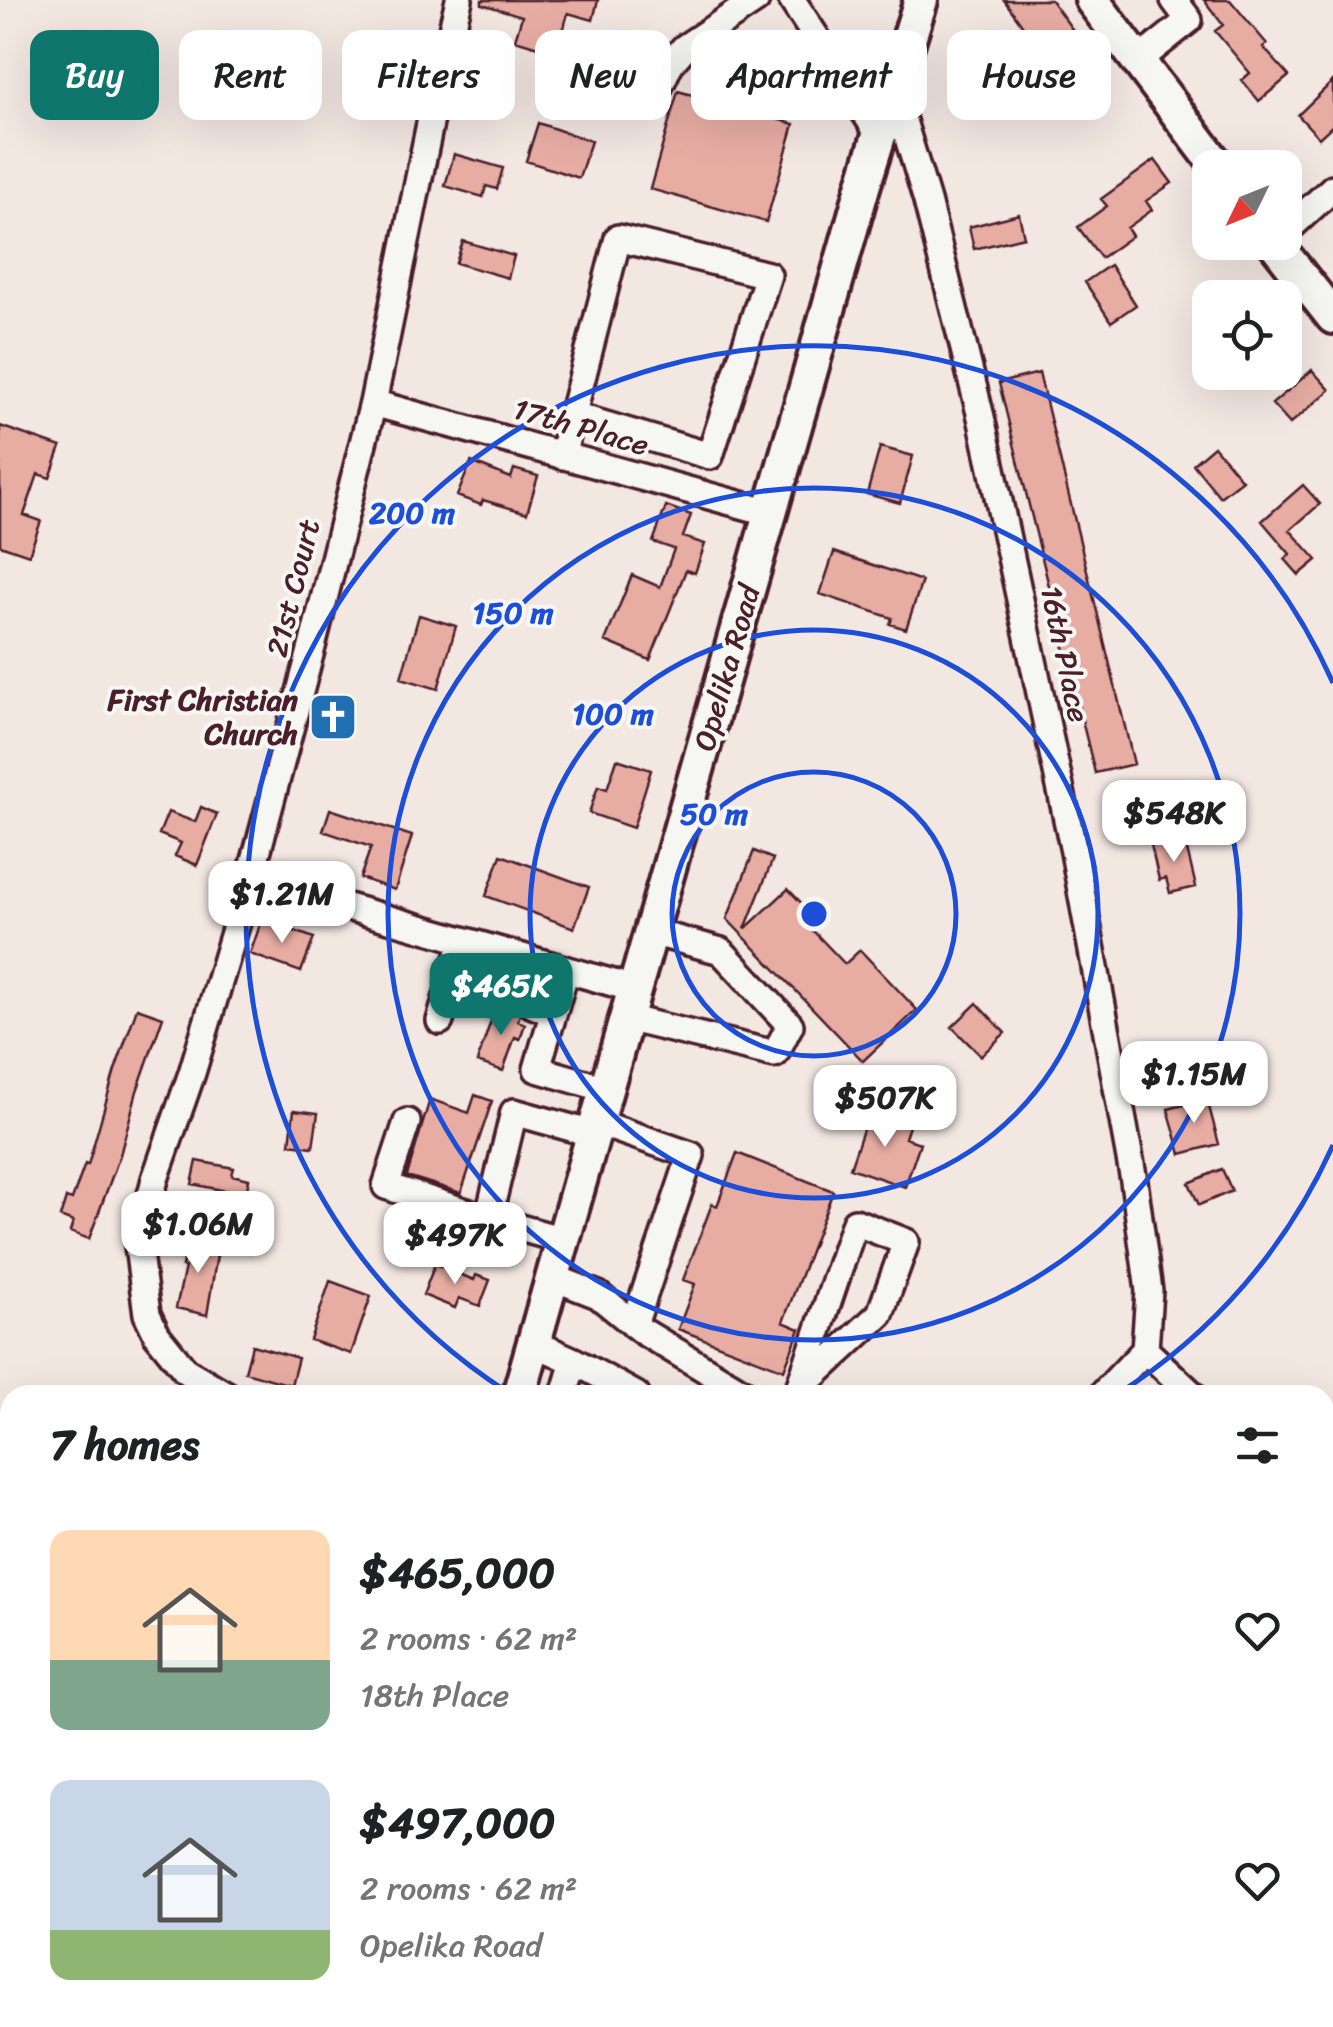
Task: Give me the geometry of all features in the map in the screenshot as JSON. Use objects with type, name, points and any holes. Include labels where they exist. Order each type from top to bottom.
[{"type":"main road","name":"Opelika Road","points":[[912,30],[920,0]]},
{"type":"main road","points":[[1092,0],[1206,150]]},
{"type":"main road","name":"Opelika Road","points":[[522,1385],[885,120]]},
{"type":"main road","points":[[1288,260],[1333,316]]},
{"type":"street","name":"21st Court","points":[[210,1385],[186,1371],[157,1335],[146,1314],[138,1246],[155,1179],[192,1073],[250,879],[312,647],[372,403],[458,0]]},
{"type":"street","points":[[671,63],[684,48],[756,0]]},
{"type":"street","points":[[792,0],[880,136]]},
{"type":"street","points":[[1139,60],[1189,20],[1174,0]]},
{"type":"street","name":"16th Place","points":[[902,120],[982,417],[1074,852],[1134,1181],[1149,1290],[1145,1350]]},
{"type":"street","points":[[1302,216],[1333,188]]},
{"type":"street","points":[[562,456],[618,238],[768,275],[700,494]]},
{"type":"street","name":"17th Place","points":[[372,403],[771,513]]},
{"type":"street","points":[[572,415],[710,456]]},
{"type":"street","points":[[250,879],[566,970],[630,1004],[775,1054],[790,1025],[721,951],[650,932]]},
{"type":"street","points":[[440,1020],[463,941]]},
{"type":"street","points":[[519,1004],[566,970]]},
{"type":"street","points":[[452,980],[519,1004]]},
{"type":"street","points":[[519,1004],[537,1069],[606,1089]]},
{"type":"street","points":[[488,1218],[514,1112],[595,1128],[691,1155],[634,1325]]},
{"type":"street","points":[[407,1122],[386,1186],[563,1240]]},
{"type":"street","points":[[799,1385],[855,1222],[906,1242],[880,1314],[805,1385]]},
{"type":"street","points":[[552,1277],[598,1296],[634,1325],[732,1385]]},
{"type":"street","points":[[534,1343],[618,1385]]},
{"type":"street","points":[[1112,1385],[1145,1350],[1182,1385]]},
{"type":"street","points":[[567,1385],[574,1361]]},
{"type":"building","points":[[482,0],[598,0],[593,20],[568,13],[563,30],[535,30],[535,46],[515,40],[522,16],[482,4]]},
{"type":"building","points":[[1004,0],[1051,0],[1072,29],[1071,30],[1026,30]]},
{"type":"building","points":[[1204,0],[1230,0],[1289,76],[1259,101],[1242,80],[1250,73],[1215,31],[1223,25]]},
{"type":"building","points":[[1333,81],[1333,125],[1319,138],[1298,115]]},
{"type":"building","points":[[678,91],[691,95],[691,120],[780,120],[794,124],[766,222],[650,189]]},
{"type":"building","points":[[538,123],[591,141],[579,178],[526,161]]},
{"type":"building","points":[[454,154],[503,168],[497,189],[486,186],[483,197],[445,186]]},
{"type":"building","points":[[1155,160],[1172,183],[1146,201],[1152,210],[1127,228],[1132,236],[1101,258],[1078,227],[1107,206],[1101,199]]},
{"type":"building","points":[[1019,214],[1024,237],[974,249],[969,227]]},
{"type":"building","points":[[463,241],[514,256],[508,278],[456,263]]},
{"type":"building","points":[[1110,265],[1136,305],[1111,322],[1085,282]]},
{"type":"building","points":[[1312,370],[1330,390],[1290,424],[1272,404],[1288,390],[1302,390],[1302,378]]},
{"type":"building","points":[[1039,373],[1134,764],[1095,773],[999,383]]},
{"type":"building","points":[[0,426],[61,447],[50,478],[38,474],[24,515],[41,521],[29,555],[0,545]]},
{"type":"building","points":[[1214,446],[1242,480],[1220,497],[1193,464]]},
{"type":"building","points":[[880,447],[913,456],[900,503],[867,494]]},
{"type":"building","points":[[471,462],[511,478],[514,469],[538,476],[527,513],[483,500],[481,505],[457,496]]},
{"type":"building","points":[[1303,485],[1320,504],[1290,530],[1317,560],[1299,575],[1285,559],[1290,554],[1262,521]]},
{"type":"building","points":[[666,506],[691,515],[683,537],[705,544],[695,573],[686,570],[650,660],[605,641],[632,575],[660,587],[674,549],[653,542]]},
{"type":"building","points":[[834,552],[922,581],[906,629],[890,624],[892,618],[820,594]]},
{"type":"building","points":[[419,615],[456,626],[438,689],[401,678]]},
{"type":"building","points":[[617,759],[651,770],[633,828],[589,813],[598,786],[607,789]]},
{"type":"building","points":[[201,807],[217,814],[197,865],[175,856],[181,843],[159,834],[168,812],[195,822]]},
{"type":"building","points":[[330,809],[412,836],[395,890],[360,878],[371,847],[323,831]]},
{"type":"building","points":[[1184,837],[1196,887],[1170,893],[1166,878],[1159,880],[1151,845]]},
{"type":"building","points":[[754,851],[773,859],[745,929],[788,889],[808,910],[800,917],[845,964],[860,950],[917,1010],[863,1061],[727,919]]},
{"type":"building","points":[[501,855],[589,887],[574,928],[486,896]]},
{"type":"building","points":[[262,919],[314,938],[301,972],[250,954]]},
{"type":"building","points":[[977,1003],[1005,1033],[981,1056],[952,1027]]},
{"type":"building","points":[[496,1006],[518,1011],[518,1021],[525,1024],[520,1039],[515,1037],[503,1071],[477,1062]]},
{"type":"building","points":[[137,1008],[163,1017],[89,1239],[70,1232],[73,1222],[60,1217],[66,1198],[72,1200],[85,1164],[88,1165]]},
{"type":"building","points":[[475,1095],[492,1101],[461,1193],[407,1176],[430,1099],[469,1113]]},
{"type":"building","points":[[1207,1099],[1219,1144],[1181,1154],[1168,1109]]},
{"type":"building","points":[[294,1110],[318,1113],[313,1147],[290,1144]]},
{"type":"building","points":[[869,1112],[909,1126],[905,1138],[920,1143],[905,1187],[850,1168]]},
{"type":"building","points":[[737,1153],[833,1191],[783,1322],[800,1329],[784,1370],[678,1329],[695,1284],[683,1280],[712,1204],[717,1206]]},
{"type":"building","points":[[197,1161],[234,1168],[232,1175],[249,1179],[246,1195],[192,1184]]},
{"type":"building","points":[[1222,1169],[1232,1191],[1199,1205],[1189,1183]]},
{"type":"building","points":[[187,1238],[219,1243],[207,1315],[176,1308]]},
{"type":"building","points":[[435,1264],[474,1280],[476,1275],[490,1280],[480,1306],[459,1298],[455,1308],[423,1295]]},
{"type":"building","points":[[330,1281],[371,1296],[351,1354],[310,1340]]},
{"type":"building","points":[[252,1345],[298,1358],[291,1385],[245,1372]]},
{"type":"place","name":"First Christian Church","points":[[333,717]]}]
